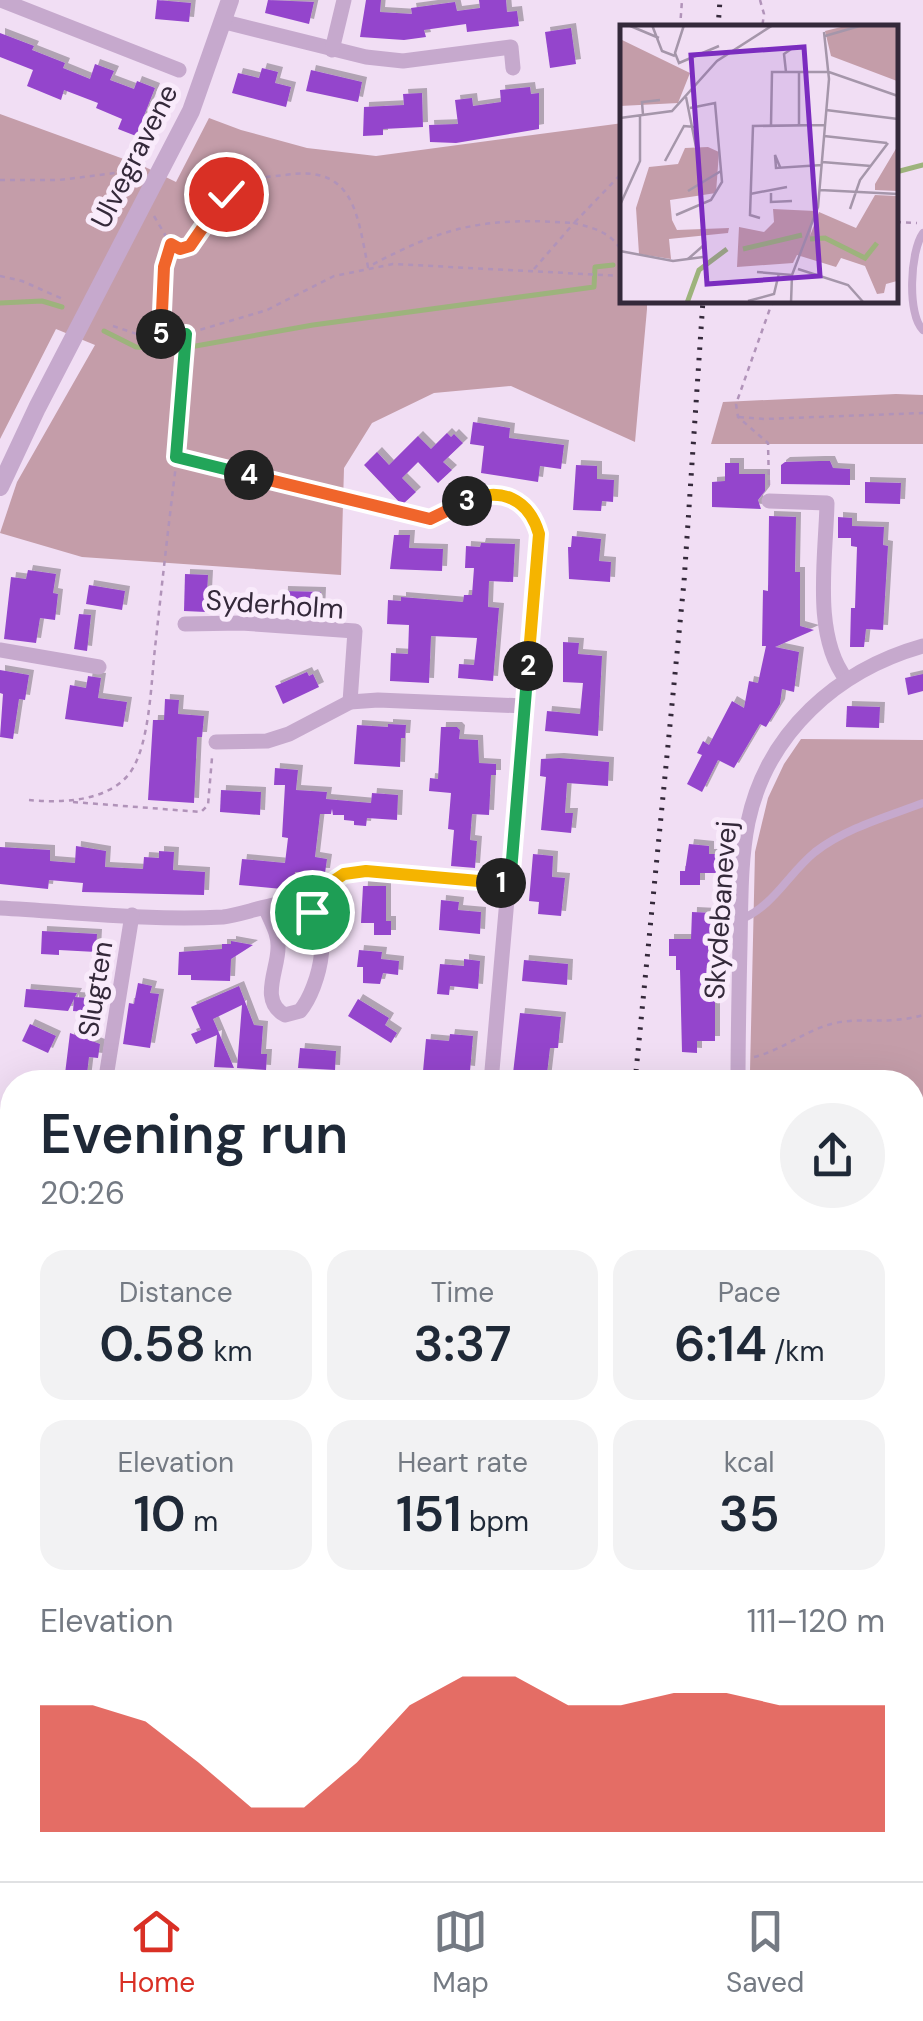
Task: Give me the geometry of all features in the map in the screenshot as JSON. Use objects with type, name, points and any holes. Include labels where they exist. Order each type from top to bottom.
[{"type":"street","points":[[1,0],[179,70]]},
{"type":"street","name":"Ulvegravene","points":[[0,487],[190,111],[230,0]]},
{"type":"street","points":[[332,50],[344,0]]},
{"type":"street","points":[[225,22],[332,50],[403,61],[511,47],[514,68]]},
{"type":"street","points":[[452,507],[480,495],[512,497],[525,506],[539,534],[492,1070]]},
{"type":"street","points":[[769,501],[827,503],[825,622],[833,663],[846,679]]},
{"type":"street","name":"Syderholm","points":[[185,624],[241,623],[354,631],[350,702]]},
{"type":"street","name":"Skydebanevej","points":[[738,1070],[744,854],[759,786],[774,754],[794,726],[846,679],[882,659],[923,646]]},
{"type":"street","points":[[0,650],[99,666]]},
{"type":"street","points":[[216,742],[267,741],[350,702],[525,706]]},
{"type":"street","points":[[266,909],[278,948],[271,993],[277,1010],[285,1015],[300,1011],[318,981],[320,930],[312,912],[299,904]]},
{"type":"street","name":"Slugten","points":[[0,908],[226,916],[299,904]]},
{"type":"street","name":"Slugten","points":[[107,1070],[132,915]]},
{"type":"lane","points":[[923,232],[917,241],[913,264],[915,318],[923,330]]},
{"type":"lane","points":[[740,920],[760,912],[812,855],[832,840],[923,803]]},
{"type":"path","points":[[680,25],[682,0]]},
{"type":"path","points":[[760,0],[762,25]]},
{"type":"path","points":[[0,180],[59,180],[131,171]]},
{"type":"path","points":[[140,207],[158,220],[171,244],[180,249],[190,246],[233,188],[255,179],[316,173],[337,182],[352,203],[368,267]]},
{"type":"path","points":[[532,272],[620,175]]},
{"type":"path","points":[[368,267],[410,245],[470,224],[514,219],[574,223],[607,235],[620,248]]},
{"type":"path","points":[[898,222],[923,223]]},
{"type":"path","points":[[161,338],[164,267],[171,244]]},
{"type":"path","points":[[113,326],[140,336],[186,334],[267,310],[334,276],[394,264],[620,276]]},
{"type":"path","points":[[0,276],[22,280],[63,299]]},
{"type":"path","points":[[769,501],[768,443],[738,417],[736,404],[771,302]]},
{"type":"path","points":[[67,801],[118,784],[130,774],[138,758],[149,698],[186,334]]},
{"type":"path","points":[[738,417],[764,420],[923,412]]},
{"type":"path","points":[[176,457],[430,519],[452,507]]},
{"type":"path","points":[[28,800],[202,812],[208,804],[216,742]]},
{"type":"path","points":[[299,904],[344,874],[366,871],[510,884]]},
{"type":"path","points":[[738,1061],[773,1053],[808,1030],[842,1022],[898,1022],[923,1015]]},
{"type":"shaded area","points":[[0,114],[143,166],[176,182],[209,118],[307,148],[376,156],[620,123],[620,302],[647,302],[635,442],[511,386],[434,393],[372,423],[344,468],[341,575],[82,557],[0,533],[17,482],[95,345],[56,329],[0,439]]},
{"type":"shaded area","points":[[923,395],[923,444],[711,444],[723,402]]},
{"type":"shaded area","points":[[801,739],[923,740],[923,1070],[750,1070],[755,852],[768,798]]},
{"type":"building","points":[[157,0],[191,3],[189,22],[155,19]]},
{"type":"building","points":[[268,0],[314,2],[309,24],[265,13]]},
{"type":"building","points":[[366,0],[381,0],[380,12],[412,14],[411,8],[455,2],[457,11],[480,8],[479,0],[506,0],[507,12],[517,11],[519,26],[467,32],[466,24],[424,30],[426,37],[404,40],[360,37]]},
{"type":"building","points":[[571,28],[576,64],[550,68],[545,32]]},
{"type":"building","points":[[0,33],[34,46],[32,50],[65,63],[63,68],[90,79],[95,64],[114,71],[110,80],[134,89],[137,81],[155,88],[136,136],[118,129],[122,119],[96,108],[98,103],[64,90],[61,100],[27,86],[33,70],[0,57]]},
{"type":"building","points":[[262,68],[278,72],[275,83],[291,87],[286,107],[232,93],[238,73],[259,78]]},
{"type":"building","points":[[311,70],[362,82],[358,102],[306,91]]},
{"type":"building","points":[[530,87],[531,94],[539,93],[539,129],[456,143],[430,142],[429,125],[458,124],[455,100],[472,98],[473,106],[501,102],[500,90]]},
{"type":"building","points":[[422,93],[423,127],[383,129],[383,135],[363,136],[364,107],[404,105],[403,94]]},
{"type":"building","points":[[473,422],[510,428],[509,438],[564,445],[561,469],[540,466],[538,482],[481,473],[484,446],[470,444]]},
{"type":"building","points":[[447,433],[463,443],[443,462],[452,470],[438,483],[418,462],[402,478],[416,492],[402,505],[364,465],[377,452],[389,465],[418,436],[431,449]]},
{"type":"building","points":[[830,461],[833,468],[850,469],[850,485],[781,484],[781,465],[785,462]]},
{"type":"building","points":[[725,463],[739,463],[739,474],[765,474],[765,491],[758,500],[761,509],[712,507],[712,482],[725,481]]},
{"type":"building","points":[[576,465],[597,466],[597,479],[614,480],[613,502],[602,501],[601,511],[573,510]]},
{"type":"building","points":[[865,482],[901,483],[900,504],[865,503]]},
{"type":"building","points":[[769,516],[796,517],[795,572],[800,572],[800,626],[814,630],[775,647],[799,652],[794,692],[782,689],[780,704],[766,727],[760,724],[734,768],[718,760],[702,792],[687,784],[702,755],[697,753],[703,741],[709,745],[732,701],[744,708],[749,681],[758,683],[766,646],[762,646],[763,590],[768,591]]},
{"type":"building","points":[[838,517],[852,518],[852,526],[884,527],[883,545],[888,546],[883,630],[866,629],[864,647],[850,647],[857,547],[851,546],[851,538],[838,538]]},
{"type":"building","points":[[394,535],[410,535],[409,548],[443,549],[442,571],[390,569]]},
{"type":"building","points":[[572,536],[601,539],[599,561],[611,562],[610,582],[569,579],[568,547]]},
{"type":"building","points":[[481,543],[515,544],[513,582],[489,581],[488,607],[499,608],[493,681],[458,678],[459,664],[474,665],[477,638],[431,636],[429,683],[390,681],[391,653],[408,654],[409,625],[387,624],[388,600],[401,601],[401,597],[463,602],[464,595],[472,595],[474,568],[465,568],[466,546],[480,547]]},
{"type":"building","points":[[28,570],[56,574],[55,620],[40,618],[36,643],[4,639],[11,577],[26,579]]},
{"type":"building","points":[[185,574],[208,575],[206,612],[184,611]]},
{"type":"building","points":[[89,585],[125,591],[122,610],[86,604]]},
{"type":"building","points":[[283,591],[321,592],[320,615],[282,613]]},
{"type":"building","points":[[79,614],[91,615],[87,651],[74,649]]},
{"type":"building","points":[[563,642],[579,643],[578,654],[602,656],[598,736],[545,731],[547,711],[580,714],[583,683],[563,682]]},
{"type":"building","points":[[0,670],[29,675],[25,700],[19,699],[13,739],[0,737]]},
{"type":"building","points":[[307,672],[309,676],[313,674],[319,687],[283,704],[275,686]]},
{"type":"building","points":[[923,674],[923,691],[908,695],[905,678]]},
{"type":"building","points":[[88,676],[101,678],[98,698],[127,702],[123,727],[65,719],[70,685],[86,688]]},
{"type":"building","points":[[165,699],[179,700],[178,714],[204,716],[202,737],[197,737],[194,803],[148,800],[153,720],[164,720]]},
{"type":"building","points":[[847,706],[880,707],[879,728],[846,727]]},
{"type":"building","points":[[357,725],[406,725],[405,738],[401,738],[400,767],[354,764]]},
{"type":"building","points":[[441,727],[457,727],[459,739],[478,740],[479,763],[496,764],[496,775],[491,775],[489,815],[472,814],[470,840],[477,841],[475,868],[451,866],[451,793],[429,791],[430,778],[438,779]]},
{"type":"building","points":[[541,759],[609,762],[608,786],[567,783],[565,813],[573,813],[571,833],[541,830],[546,777],[540,776]]},
{"type":"building","points":[[275,768],[298,770],[296,790],[327,792],[326,799],[371,803],[372,793],[398,795],[397,820],[367,818],[366,826],[354,825],[354,821],[344,820],[344,815],[333,815],[332,809],[331,814],[320,814],[315,857],[327,859],[325,873],[295,872],[294,883],[283,882],[282,889],[239,885],[242,859],[285,863],[285,785],[274,785]]},
{"type":"building","points":[[221,790],[261,792],[260,815],[220,812]]},
{"type":"building","points":[[689,844],[709,846],[709,854],[721,854],[720,873],[700,873],[700,885],[680,885],[680,871],[685,871]]},
{"type":"building","points":[[76,846],[106,851],[105,867],[143,869],[144,857],[159,858],[159,851],[174,852],[173,870],[205,872],[204,895],[82,892],[83,883],[49,880],[48,889],[0,884],[0,847],[50,850],[50,861],[75,863]]},
{"type":"building","points":[[533,854],[553,856],[552,877],[565,878],[561,916],[538,914],[539,902],[529,901]]},
{"type":"building","points":[[363,886],[386,886],[386,921],[391,921],[391,935],[374,935],[374,923],[361,923]]},
{"type":"building","points":[[441,900],[459,902],[458,910],[481,912],[480,934],[439,930]]},
{"type":"building","points":[[692,912],[712,913],[710,963],[715,963],[715,1041],[697,1041],[697,1053],[682,1052],[680,970],[676,970],[676,956],[669,956],[669,939],[691,939]]},
{"type":"building","points":[[42,931],[97,934],[96,952],[59,950],[59,955],[41,954]]},
{"type":"building","points":[[231,941],[253,945],[231,959],[230,981],[191,980],[191,975],[178,975],[179,952],[222,949],[222,944]]},
{"type":"building","points":[[359,950],[382,952],[381,959],[399,961],[398,975],[383,973],[380,984],[363,983],[363,967],[357,967]]},
{"type":"building","points":[[464,959],[480,961],[478,989],[450,986],[449,995],[437,994],[440,964],[464,966]]},
{"type":"building","points":[[524,960],[568,964],[567,985],[522,981]]},
{"type":"building","points":[[138,983],[152,986],[150,993],[159,994],[150,1048],[123,1044],[129,1003],[134,1004]]},
{"type":"building","points":[[239,986],[254,1025],[263,1026],[261,1054],[267,1054],[266,1070],[237,1068],[242,1005],[213,1019],[234,1068],[214,1067],[217,1035],[196,1044],[191,1034],[201,1030],[191,1007]]},
{"type":"building","points":[[26,989],[100,999],[99,1013],[73,1011],[74,999],[68,1011],[24,1007]]},
{"type":"building","points":[[358,999],[389,1018],[385,1025],[397,1033],[391,1043],[348,1016]]},
{"type":"building","points":[[520,1013],[561,1017],[558,1048],[550,1048],[547,1070],[513,1070]]},
{"type":"building","points":[[30,1024],[56,1036],[48,1053],[22,1041]]},
{"type":"building","points":[[70,1033],[100,1044],[98,1058],[89,1057],[87,1070],[65,1070]]},
{"type":"building","points":[[450,1034],[473,1036],[470,1070],[423,1070],[426,1039],[449,1041]]},
{"type":"building","points":[[300,1048],[336,1051],[335,1070],[298,1068]]},
{"type":"waterway","points":[[898,171],[923,165]]},
{"type":"waterway","points":[[104,331],[136,347],[173,350],[313,325],[594,287],[595,267],[613,265]]},
{"type":"waterway","points":[[0,303],[42,301],[62,307]]},
{"type":"railway","points":[[718,25],[720,0]]},
{"type":"railway","points":[[636,1070],[684,582],[703,302]]},
{"type":"route","points":[[226,194],[190,246],[180,249],[171,244],[164,267],[161,338],[186,334],[176,457],[430,519],[480,495],[496,493],[525,506],[539,534],[510,884],[366,871],[344,874],[299,904],[312,912]]}]
